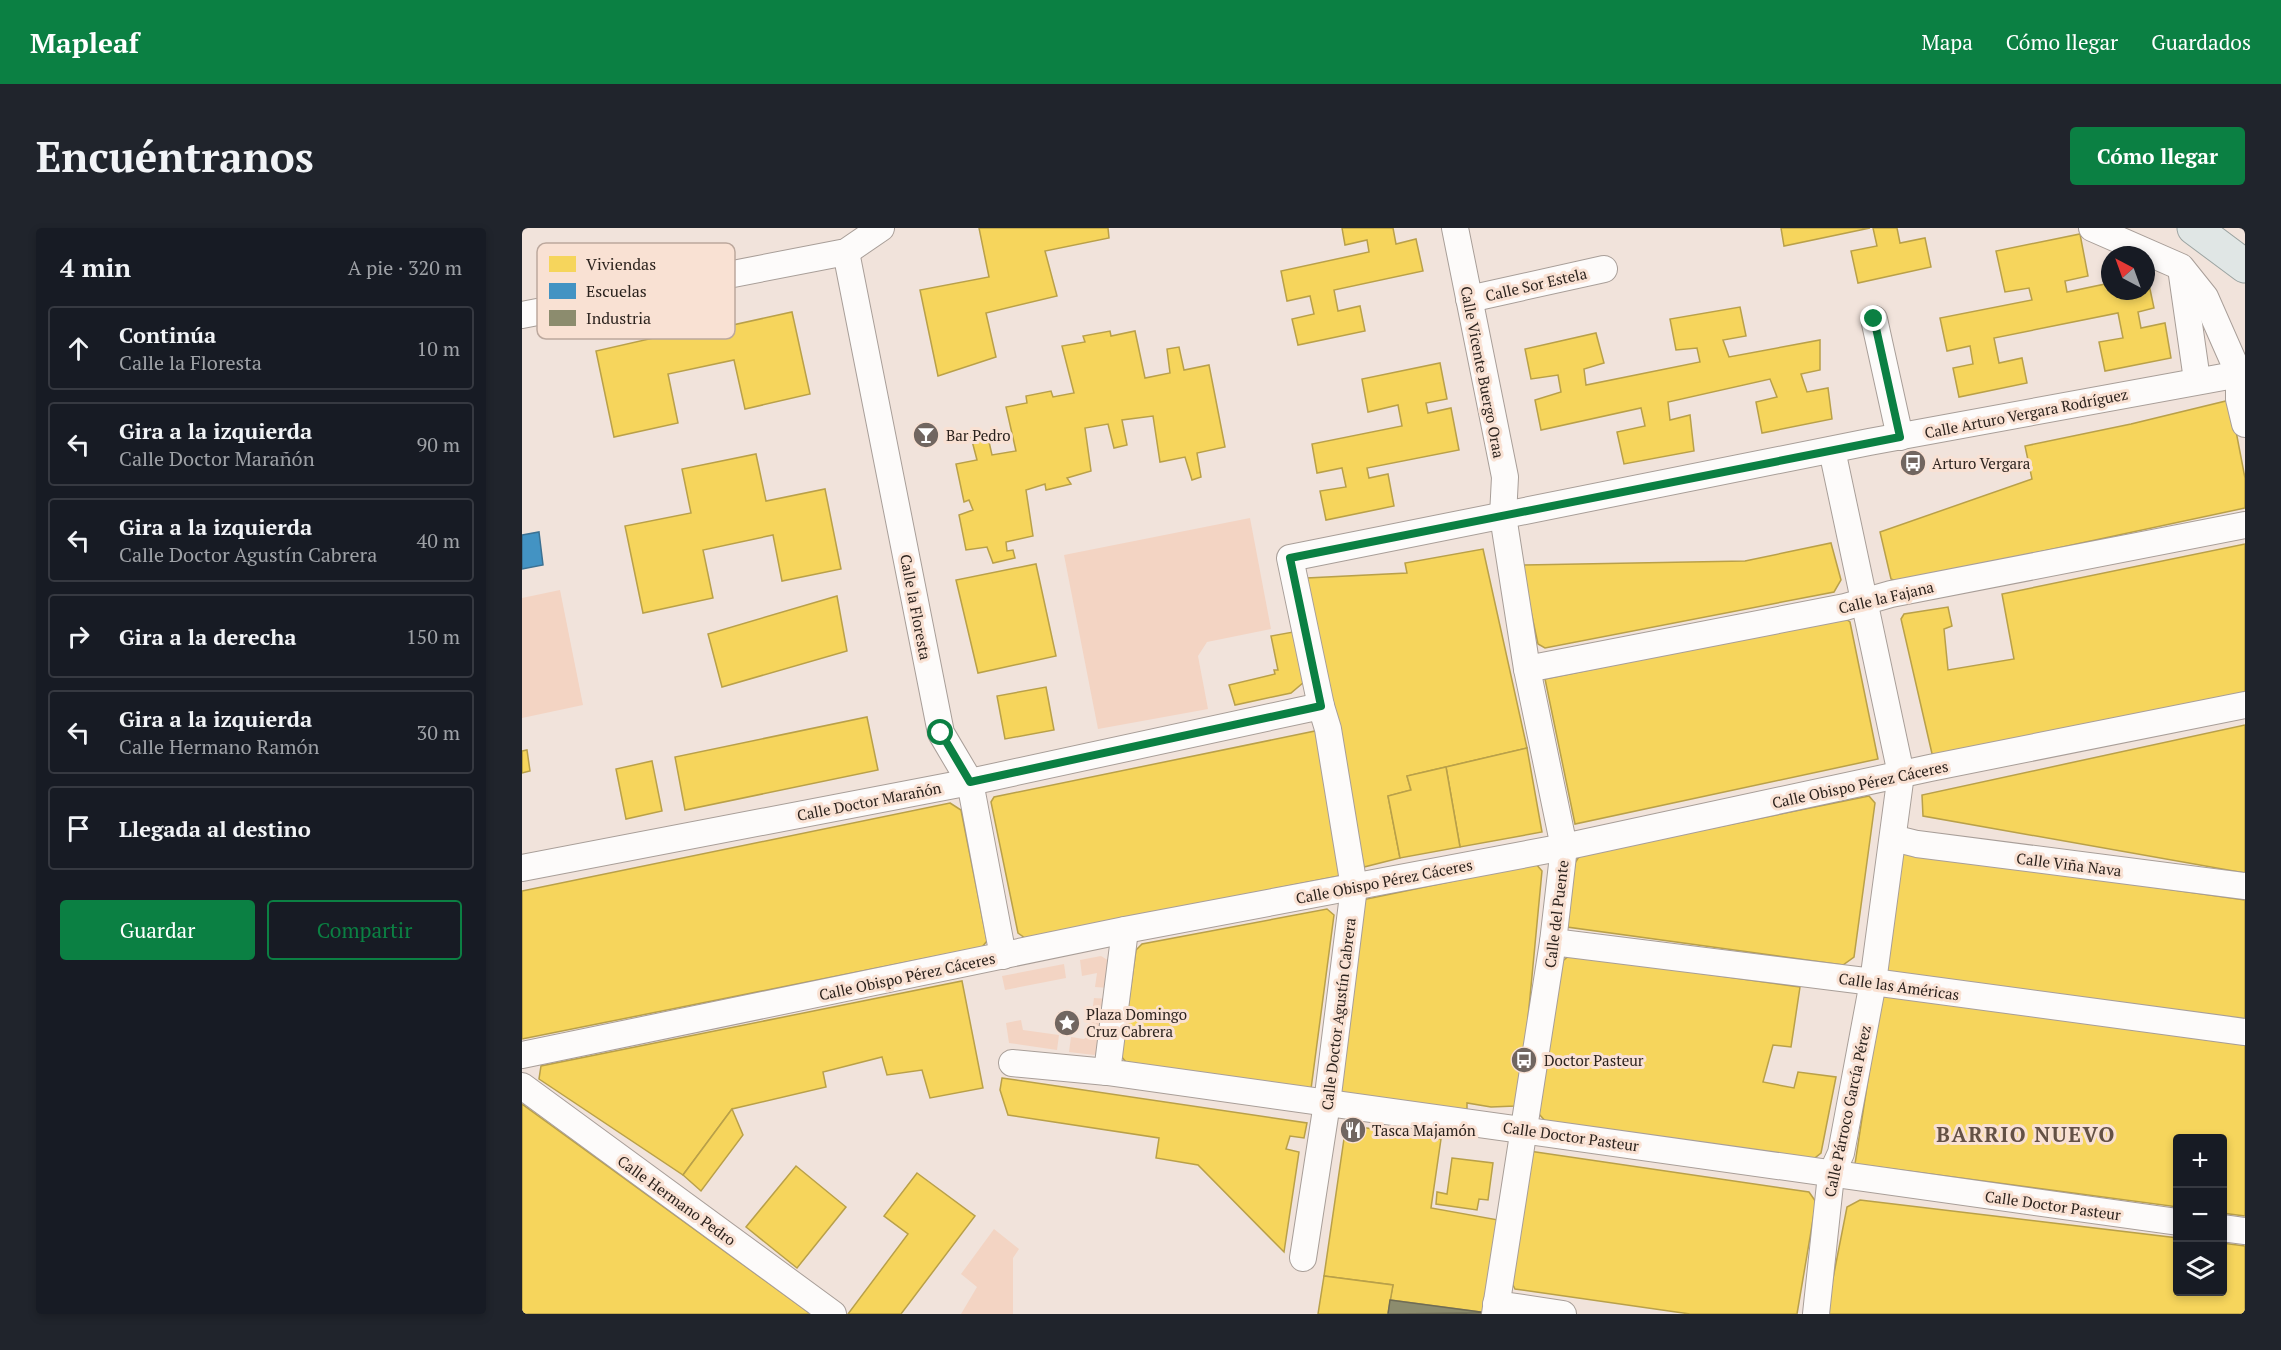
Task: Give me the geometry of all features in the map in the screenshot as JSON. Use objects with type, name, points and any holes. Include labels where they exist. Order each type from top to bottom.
[{"type":"main road","points":[[2194,228],[2245,266]]},
{"type":"street","points":[[735,274],[846,252],[881,228]]},
{"type":"street","name":"Calle Vicente Buergo Oraa","points":[[1455,228],[1504,477],[1503,516]]},
{"type":"street","points":[[2092,228],[2181,267],[2205,297],[2242,373],[2240,399],[2245,424]]},
{"type":"street","name":"Calle la Floresta","points":[[846,252],[941,733],[970,782],[1003,956]]},
{"type":"street","points":[[2181,267],[2197,380]]},
{"type":"street","name":"Calle Sor Estela","points":[[1469,299],[1604,269]]},
{"type":"street","points":[[522,315],[537,312]]},
{"type":"street","points":[[1874,319],[1900,437]]},
{"type":"street","name":"Calle Arturo Vergara Rodríguez","points":[[1290,558],[1832,450],[2242,373]]},
{"type":"street","name":"Calle Párroco García Pérez","points":[[1816,1314],[1831,1174],[1841,1153],[1873,982],[1901,774],[1832,450]]},
{"type":"street","name":"Calle del Puente","points":[[1495,1309],[1553,942],[1564,847],[1527,669],[1503,516]]},
{"type":"street","name":"Calle la Fajana","points":[[1527,669],[2245,525]]},
{"type":"street","name":"Calle Doctor Agustín Cabrera","points":[[1290,558],[1321,706],[1328,729],[1354,887],[1327,1102],[1303,1258]]},
{"type":"street","name":"Calle Obispo Pérez Cáceres","points":[[522,1055],[1125,930],[1564,847],[1901,774],[2245,705]]},
{"type":"street","name":"Calle Doctor Marañón","points":[[522,868],[970,782],[1321,706]]},
{"type":"street","name":"Calle Viña Nava","points":[[1893,838],[1917,844],[2245,886]]},
{"type":"street","points":[[1107,1072],[1125,930]]},
{"type":"street","name":"Calle las Américas","points":[[1553,942],[2245,1032]]},
{"type":"street","name":"Calle Doctor Pasteur","points":[[1012,1063],[1107,1072],[2173,1221]]},
{"type":"street","name":"Calle Hermano Pedro","points":[[522,1086],[832,1314]]},
{"type":"street","points":[[2227,1229],[2245,1231]]},
{"type":"street","points":[[1495,1309],[1563,1314]]},
{"type":"shaded area","points":[[1250,518],[1271,629],[1207,642],[1198,656],[1208,709],[1098,729],[1064,555]]},
{"type":"shaded area","points":[[560,590],[583,705],[522,718],[522,598]]},
{"type":"shaded area","points":[[1101,956],[1111,962],[1110,988],[1095,987],[1097,973],[1082,976],[1080,960]]},
{"type":"shaded area","points":[[1064,964],[1066,978],[1005,990],[1002,976]]},
{"type":"shaded area","points":[[1094,998],[1109,999],[1098,1053],[1094,1055],[1069,1052],[1071,1037],[1084,1039],[1089,1035]]},
{"type":"shaded area","points":[[1021,1020],[1023,1030],[1059,1035],[1057,1050],[1009,1043],[1006,1023]]},
{"type":"shaded area","points":[[994,1229],[1019,1249],[1013,1258],[1013,1314],[961,1314],[977,1287],[961,1274]]},
{"type":"building: Viviendas","points":[[979,228],[1108,228],[1109,238],[1045,251],[1057,296],[986,313],[996,357],[938,376],[920,290],[989,277]]},
{"type":"building: Viviendas","points":[[1342,228],[1393,228],[1396,244],[1416,239],[1423,271],[1334,290],[1338,311],[1360,306],[1365,331],[1298,345],[1292,319],[1314,314],[1310,296],[1287,301],[1281,271],[1369,252],[1367,240],[1345,245]]},
{"type":"building: Viviendas","points":[[1781,228],[1870,228],[1784,246]]},
{"type":"building: Viviendas","points":[[1873,228],[1897,228],[1900,243],[1925,238],[1931,267],[1858,283],[1851,251],[1877,246]]},
{"type":"building: Viviendas","points":[[2080,234],[2088,276],[2065,281],[2067,292],[2101,285],[2101,300],[2152,300],[2154,308],[2138,312],[2141,328],[2165,323],[2171,358],[2105,371],[2099,342],[2123,338],[2118,313],[1994,338],[1999,363],[2022,358],[2027,383],[1959,397],[1953,368],[1973,364],[1970,346],[1947,351],[1940,318],[2032,300],[2029,288],[2005,292],[1996,251]]},
{"type":"building: Viviendas","points":[[1740,307],[1746,336],[1723,340],[1729,357],[1820,340],[1820,370],[1801,374],[1807,392],[1828,388],[1832,419],[1762,433],[1756,402],[1777,397],[1770,379],[1668,402],[1670,420],[1690,415],[1694,451],[1624,464],[1617,432],[1645,426],[1641,408],[1541,430],[1535,400],[1561,392],[1558,375],[1531,379],[1525,349],[1596,333],[1604,363],[1584,369],[1586,385],[1700,362],[1697,348],[1676,350],[1670,319]]},
{"type":"building: Viviendas","points":[[792,312],[810,394],[745,409],[734,360],[668,374],[678,423],[614,437],[596,351],[649,339],[735,339],[735,324]]},
{"type":"building: Viviendas","points":[[1110,331],[1111,336],[1135,331],[1145,378],[1170,373],[1167,349],[1179,347],[1184,370],[1209,365],[1225,447],[1197,453],[1201,477],[1192,480],[1185,457],[1160,462],[1153,416],[1122,420],[1127,445],[1114,448],[1108,424],[1085,428],[1091,471],[1067,478],[1071,484],[1046,490],[1045,484],[1026,490],[1033,536],[1006,542],[1007,551],[1013,550],[1015,558],[993,563],[987,547],[966,550],[959,515],[973,510],[969,500],[964,502],[956,464],[977,460],[971,437],[987,433],[992,455],[1016,451],[1006,407],[1027,403],[1026,396],[1051,391],[1053,397],[1074,393],[1062,346],[1085,342],[1083,336]]},
{"type":"building: Viviendas","points":[[1440,363],[1447,399],[1426,403],[1428,413],[1451,408],[1459,450],[1367,468],[1369,478],[1388,474],[1394,506],[1326,520],[1320,491],[1346,487],[1342,468],[1317,473],[1312,444],[1402,426],[1398,405],[1368,412],[1362,379]]},
{"type":"building: Viviendas","points":[[2230,400],[2245,478],[2245,508],[1899,582],[1891,579],[1880,532],[2032,479],[2025,446]]},
{"type":"building: Viviendas","points":[[756,454],[766,501],[825,489],[841,569],[782,581],[773,535],[703,550],[713,598],[643,613],[625,526],[691,513],[682,469]]},
{"type":"building: Viviendas","points":[[1831,543],[1841,580],[1834,592],[1545,648],[1538,644],[1521,565],[1745,561]]},
{"type":"building: Viviendas","points":[[2245,544],[2245,696],[1933,758],[1901,619],[1904,614],[1948,607],[1952,626],[1944,629],[1948,670],[2014,659],[2002,594]]},
{"type":"building: Viviendas","points":[[1483,549],[1527,748],[1407,776],[1411,790],[1388,796],[1400,858],[1364,867],[1307,578],[1407,573],[1405,563]]},
{"type":"building: Viviendas","points":[[1036,564],[1056,656],[978,673],[956,580]]},
{"type":"building: Viviendas","points":[[837,596],[847,651],[722,687],[708,634]]},
{"type":"building: Viviendas","points":[[1844,618],[1850,622],[1878,759],[1575,824],[1545,679]]},
{"type":"building: Viviendas","points":[[1293,632],[1304,682],[1291,693],[1235,705],[1229,685],[1275,674],[1274,670],[1278,670],[1271,636]]},
{"type":"building: Viviendas","points":[[1046,687],[1054,730],[1005,739],[997,696]]},
{"type":"building: Viviendas","points":[[867,717],[878,770],[685,810],[675,757]]},
{"type":"building: Viviendas","points":[[2245,725],[2245,873],[1923,816],[1922,795]]},
{"type":"building: Viviendas","points":[[1320,730],[1344,875],[1025,938],[1018,933],[991,802],[994,797]]},
{"type":"building: Viviendas","points":[[1527,748],[1542,832],[1460,847],[1446,767]]},
{"type":"building: Viviendas","points":[[527,750],[530,771],[522,773],[522,751]]},
{"type":"building: Viviendas","points":[[652,761],[662,811],[626,819],[616,769]]},
{"type":"building: Viviendas","points":[[1446,767],[1460,847],[1400,858],[1388,796],[1411,790],[1407,776]]},
{"type":"building: Viviendas","points":[[1869,796],[1875,803],[1854,957],[1843,965],[1567,927],[1575,863],[1580,855]]},
{"type":"building: Viviendas","points":[[950,803],[961,810],[987,941],[982,947],[522,1039],[522,891]]},
{"type":"building: Viviendas","points":[[1905,852],[2245,900],[2245,1020],[1888,972],[1883,961],[1896,861]]},
{"type":"building: Viviendas","points":[[1536,864],[1542,871],[1524,1060],[1515,1106],[1491,1107],[1467,1103],[1467,1111],[1339,1093],[1362,900]]},
{"type":"building: Viviendas","points":[[1327,909],[1334,915],[1311,1089],[1126,1062],[1121,1056],[1136,950],[1142,944]]},
{"type":"building: Viviendas","points":[[1570,955],[1800,987],[1791,1047],[1773,1045],[1763,1082],[1794,1088],[1798,1072],[1836,1077],[1821,1153],[1811,1161],[1547,1123],[1539,1114],[1559,964]]},
{"type":"building: Viviendas","points":[[962,981],[983,1088],[930,1098],[922,1070],[887,1075],[882,1057],[823,1072],[826,1087],[732,1109],[683,1175],[539,1079],[541,1066]]},
{"type":"building: Viviendas","points":[[1881,995],[2245,1045],[2245,1216],[2227,1214],[2227,1134],[2173,1134],[2173,1206],[1855,1164]]},
{"type":"building: Viviendas","points":[[1002,1078],[1307,1123],[1304,1138],[1290,1136],[1286,1149],[1299,1152],[1284,1252],[1198,1165],[1156,1158],[1159,1138],[1008,1115],[1000,1090]]},
{"type":"building: Viviendas","points":[[522,1104],[811,1314],[522,1314]]},
{"type":"building: Viviendas","points":[[732,1109],[743,1135],[701,1191],[683,1175]]},
{"type":"building: Viviendas","points":[[1346,1125],[1441,1139],[1431,1208],[1504,1221],[1488,1313],[1390,1300],[1393,1285],[1324,1276]]},
{"type":"building: Viviendas","points":[[1529,1151],[1809,1192],[1816,1202],[1797,1314],[1690,1314],[1515,1289],[1510,1279]]},
{"type":"building: Viviendas","points":[[1452,1158],[1493,1163],[1488,1200],[1479,1199],[1477,1210],[1436,1204],[1437,1192],[1447,1194]]},
{"type":"building: Viviendas","points":[[796,1166],[846,1207],[797,1268],[746,1227]]},
{"type":"building: Viviendas","points":[[917,1173],[975,1216],[901,1314],[848,1314],[908,1234],[884,1216]]},
{"type":"building: Viviendas","points":[[1860,1200],[2173,1237],[2173,1296],[2227,1296],[2227,1244],[2245,1246],[2245,1314],[1826,1314],[1847,1207]]},
{"type":"building: Viviendas","points":[[1324,1276],[1393,1285],[1388,1314],[1318,1314]]},
{"type":"building: Escuelas","points":[[539,532],[543,565],[522,569],[522,535]]},
{"type":"building: Industria","points":[[1390,1300],[1488,1313],[1388,1314]]},
{"type":"place","name":"Bar Pedro","points":[[926,435]]},
{"type":"place","name":"Arturo Vergara","points":[[1913,463]]},
{"type":"place","name":"Plaza Domingo Cruz Cabrera","points":[[1067,1023]]},
{"type":"place","name":"Doctor Pasteur","points":[[1524,1060]]},
{"type":"place","name":"Tasca Majamón","points":[[1353,1130]]},
{"type":"district","name":"BARRIO NUEVO","points":[[2026,1134]]},
{"type":"route","points":[[941,733],[970,782],[1321,706],[1290,558],[1900,437],[1874,319]]}]
